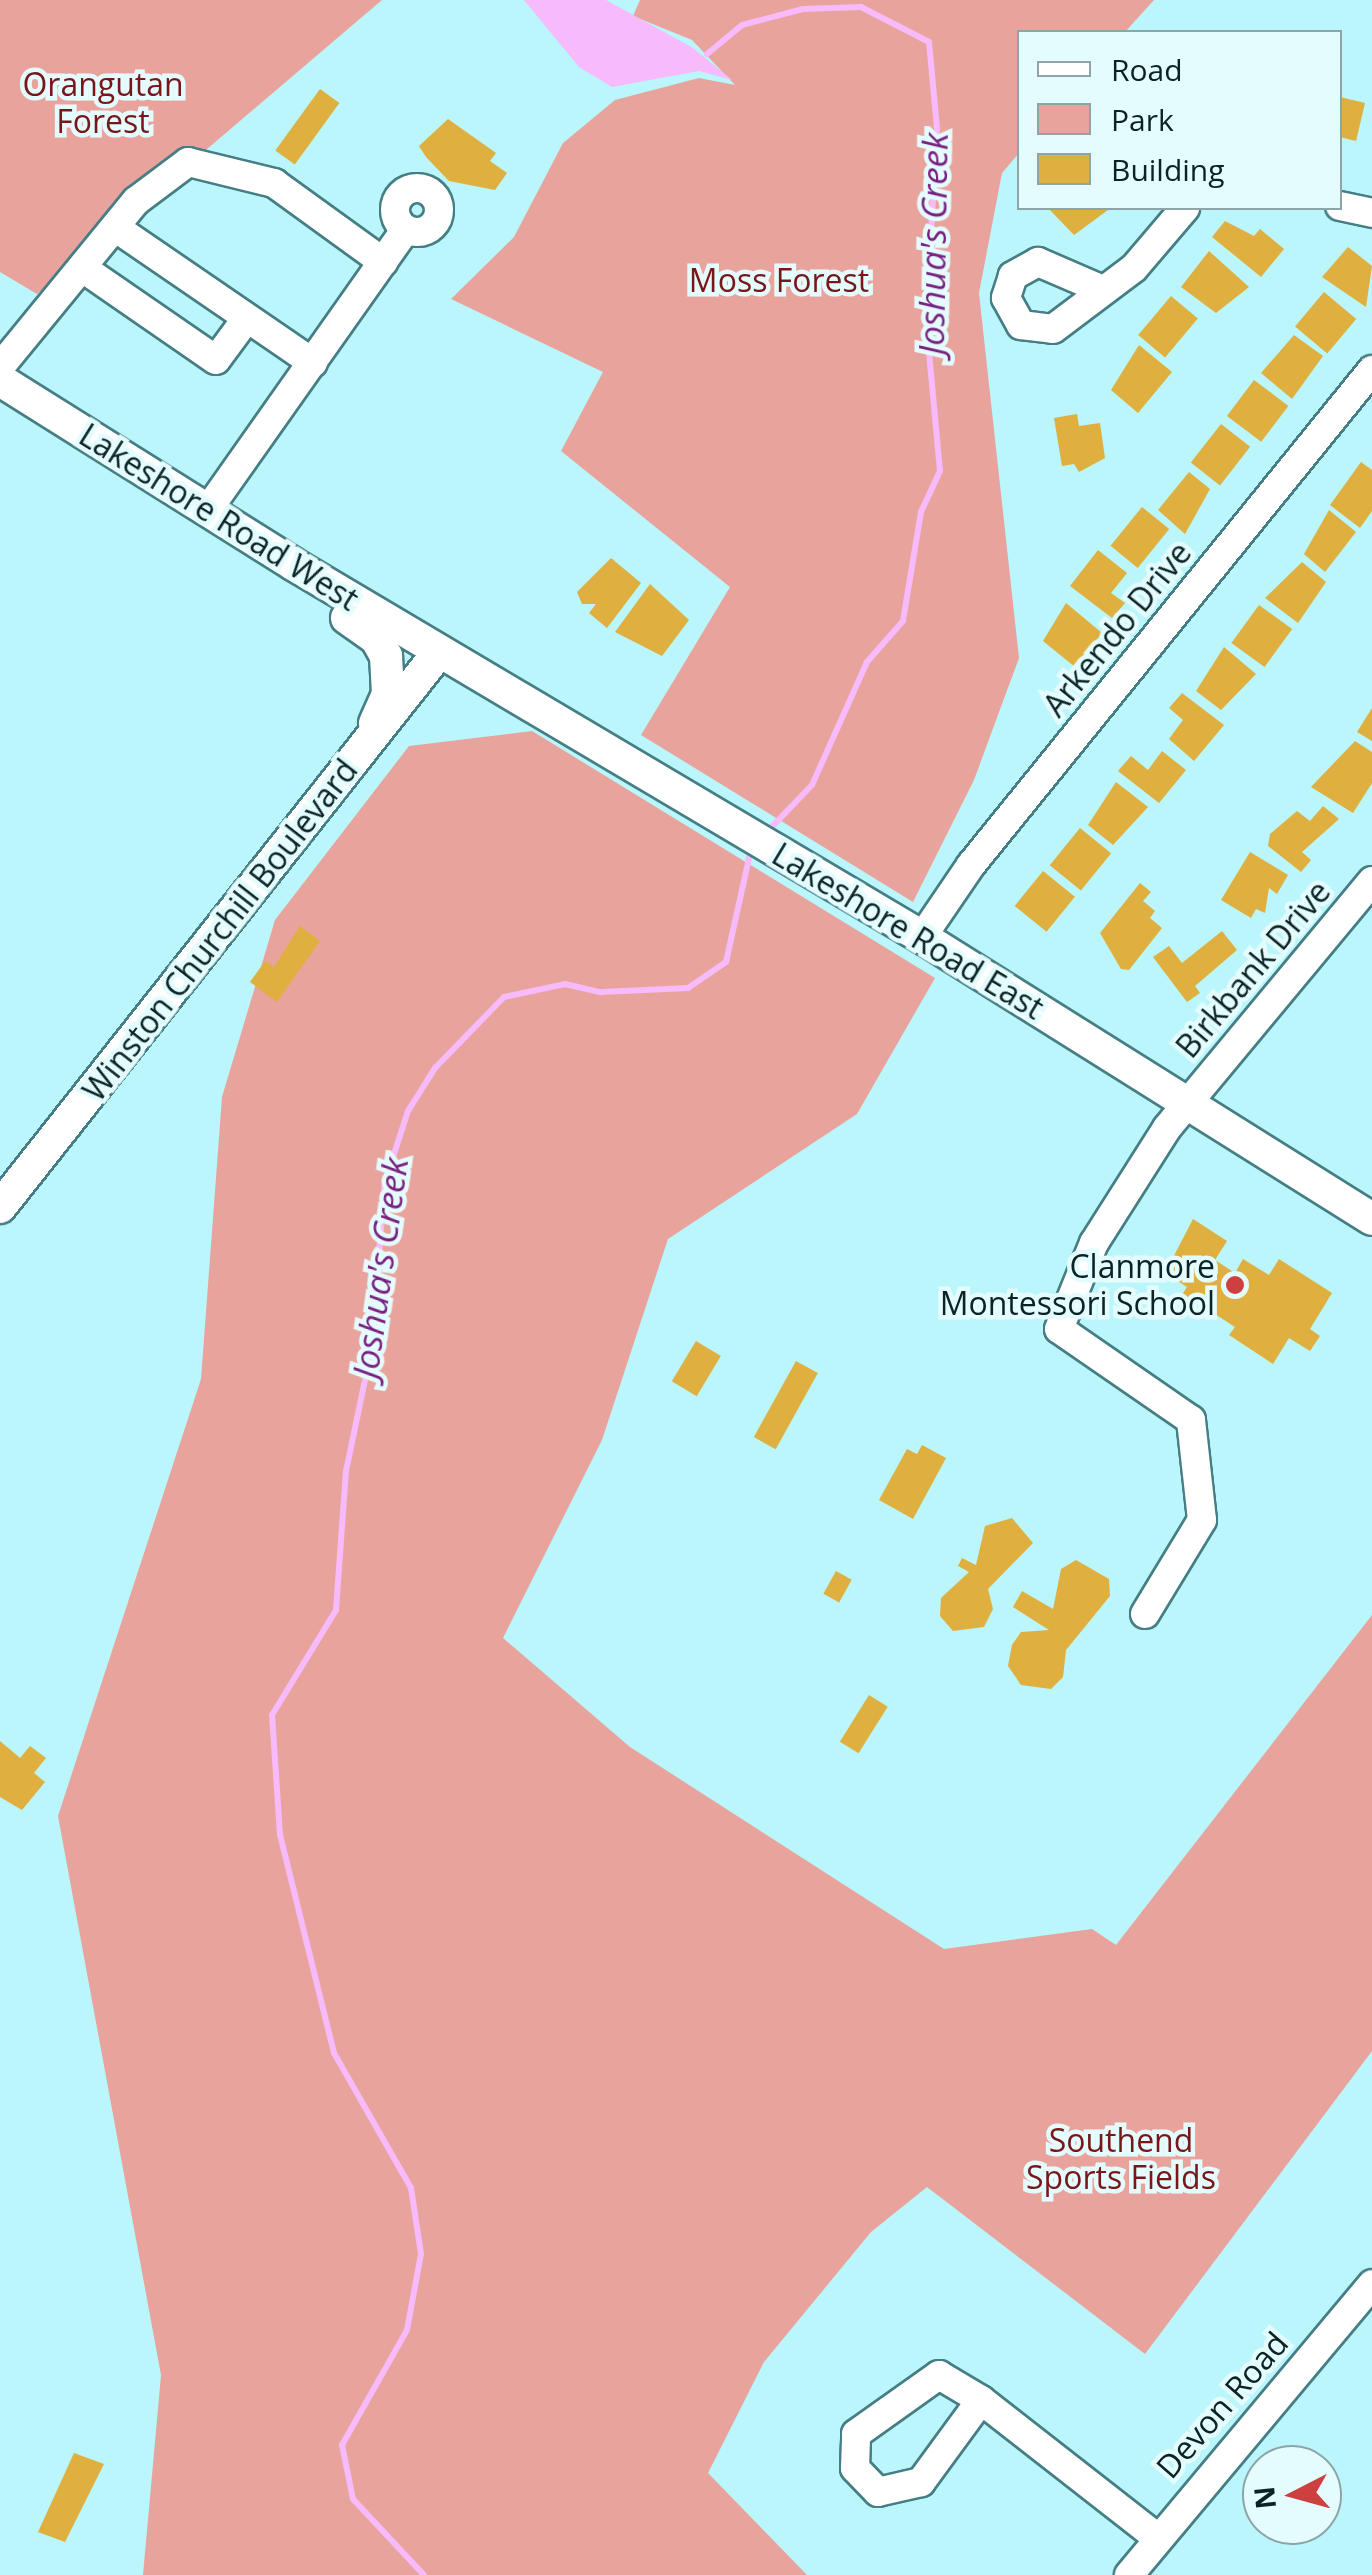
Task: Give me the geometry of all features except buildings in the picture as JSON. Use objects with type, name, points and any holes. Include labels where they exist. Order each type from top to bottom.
[{"type":"main road","name":"Lakeshore Road West","points":[[0,380],[439,652]]},
{"type":"main road","points":[[293,564],[294,586],[361,626],[386,656],[385,708],[350,766]]},
{"type":"main road","name":"Lakeshore Road East","points":[[439,652],[922,936],[1372,1218]]},
{"type":"main road","name":"Winston Churchill Boulevard","points":[[0,1207],[439,652]]},
{"type":"street","points":[[0,368],[119,230],[136,201],[188,162],[274,182],[383,262]]},
{"type":"street","points":[[1342,206],[1372,213]]},
{"type":"street","points":[[1103,290],[1134,268],[1184,210]]},
{"type":"street","points":[[207,511],[406,229]]},
{"type":"street","points":[[119,230],[313,363]]},
{"type":"street","points":[[84,269],[216,360],[247,318]]},
{"type":"street","name":"Arkendo Drive","points":[[922,936],[1372,370]]},
{"type":"street","name":"Birkbank Drive","points":[[1145,1614],[1202,1520],[1191,1420],[1059,1329],[1094,1244],[1188,1102],[1372,881]]},
{"type":"street","name":"Devon Road","points":[[1129,2575],[1154,2536],[1372,2284]]},
{"type":"street","points":[[981,2400],[921,2482],[878,2492],[855,2468],[856,2434],[910,2390],[939,2375],[981,2400],[1154,2536]]},
{"type":"green space","name":"Orangutan Forest","points":[[0,0],[382,0],[37,294],[0,272]]},
{"type":"green space","name":"Moss Forest","points":[[640,0],[1154,0],[1127,30],[1017,30],[1017,155],[1002,173],[979,293],[1019,658],[974,780],[913,902],[641,735],[730,587],[561,451],[603,372],[451,299],[514,237],[563,143],[615,100],[699,78],[735,85],[692,40],[633,16]]},
{"type":"green space","name":"Southend Sports Fields","points":[[532,731],[935,978],[857,1114],[668,1239],[602,1440],[503,1638],[630,1747],[944,1949],[1092,1929],[1116,1945],[1372,1615],[1372,2051],[1145,2354],[927,2187],[871,2232],[764,2362],[708,2473],[807,2575],[143,2575],[161,2375],[58,1816],[201,1379],[222,1097],[275,920],[409,746]]},
{"type":"shaded area","points":[[524,0],[606,0],[693,48],[732,80],[699,71],[612,87],[579,67]]},
{"type":"waterway","name":"Joshua's Creek","points":[[707,54],[742,25],[803,9],[861,7],[929,42],[937,129],[926,320],[940,471],[921,512],[903,621],[867,662],[812,785],[766,833]]},
{"type":"waterway","name":"Joshua's Creek","points":[[424,2575],[353,2499],[342,2445],[407,2330],[421,2254],[411,2188],[334,2053],[280,1835],[272,1715],[336,1610],[346,1471],[371,1351],[385,1182],[408,1111],[435,1068],[504,997],[565,984],[601,992],[688,988],[726,962],[751,849]]},
{"type":"place","name":"Clanmore Montessori School","points":[[1235,1285]]}]
